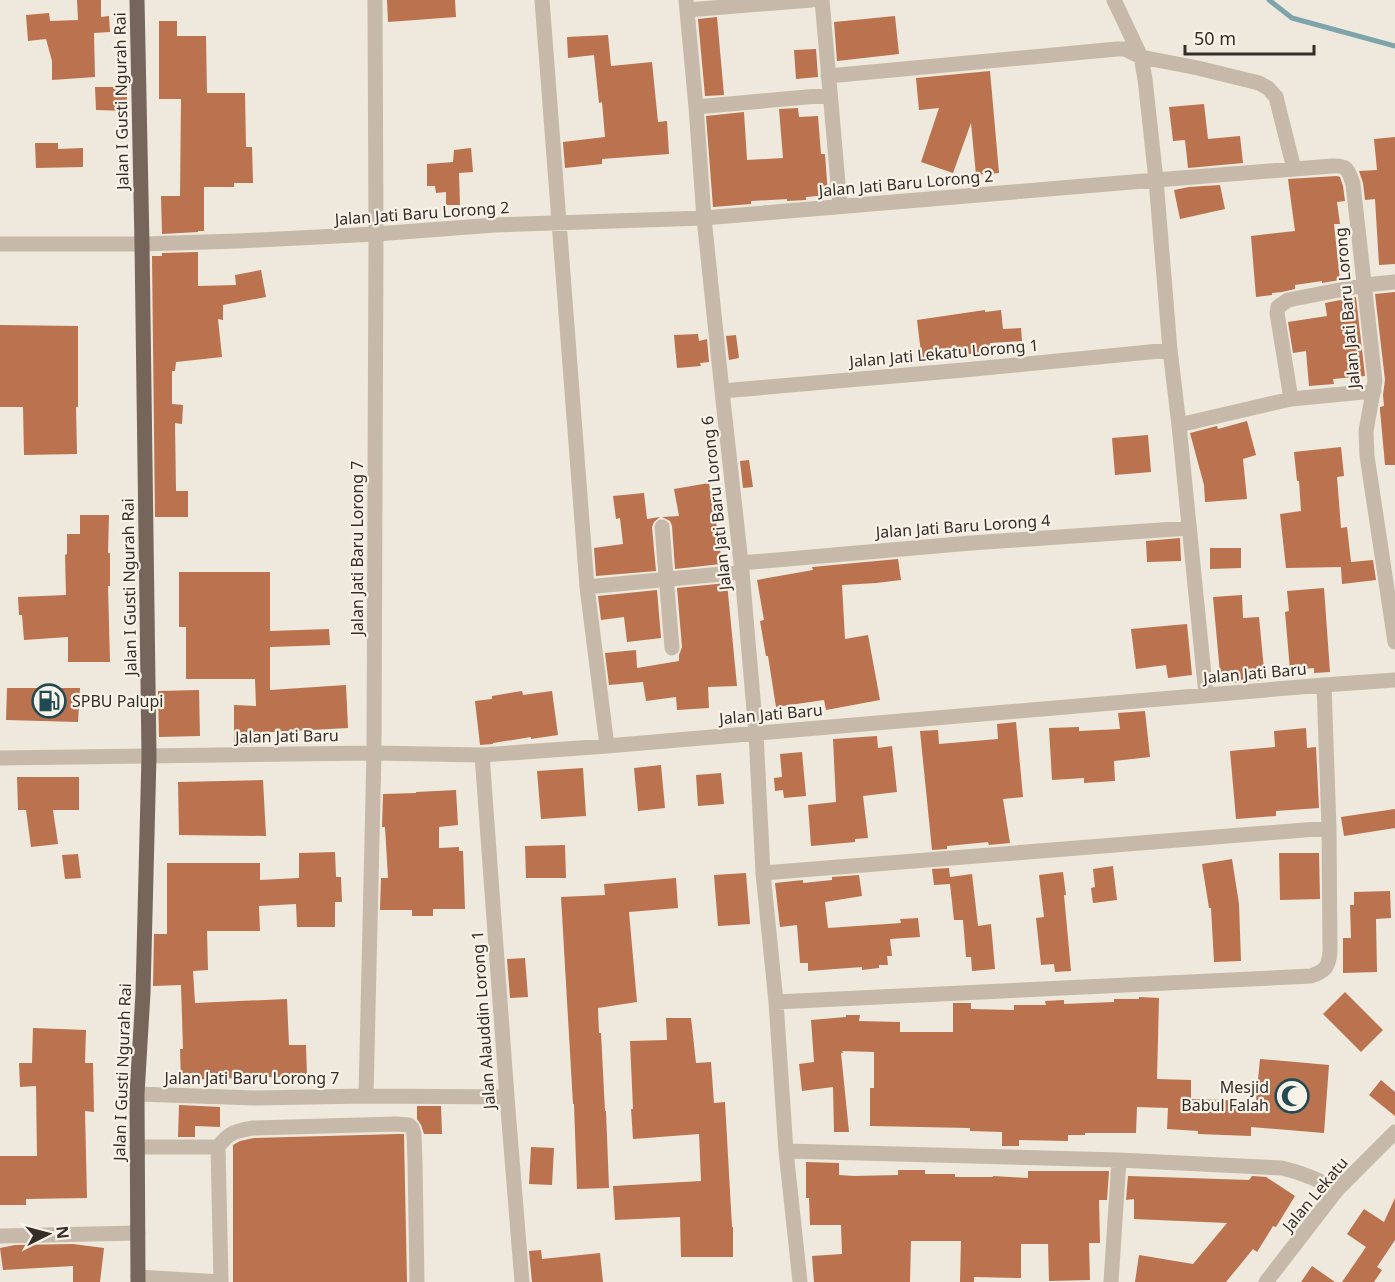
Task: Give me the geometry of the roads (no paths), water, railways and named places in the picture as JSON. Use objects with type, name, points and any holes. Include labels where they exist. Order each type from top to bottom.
[{"type":"main road","name":"Jalan I Gusti Ngurah Rai","points":[[137,0],[149,756],[143,993],[137,1094],[138,1279]]},
{"type":"street","name":"Jalan Jati Baru Lorong 7","points":[[366,1096],[374,753],[375,0]]},
{"type":"street","points":[[542,0],[587,587],[607,746]]},
{"type":"street","points":[[687,5],[812,0]]},
{"type":"street","points":[[822,0],[840,206]]},
{"type":"street","points":[[1114,0],[1141,57],[1145,79],[1170,350],[1206,695]]},
{"type":"street","name":"Jalan Jati Baru Lorong 6","points":[[687,5],[704,218],[742,567],[756,733],[763,873],[776,1002],[786,1151],[800,1282]]},
{"type":"street","points":[[828,76],[1125,50],[1141,57],[1198,68],[1268,87],[1276,97],[1294,169]]},
{"type":"street","points":[[696,107],[829,95]]},
{"type":"street","name":"Jalan Jati Baru Lorong 2","points":[[0,244],[238,242],[495,225],[704,218],[1342,166],[1348,170],[1353,184]]},
{"type":"street","name":"Jalan Jati Baru Lorong","points":[[1353,184],[1375,381],[1366,431],[1367,456],[1395,642]]},
{"type":"street","points":[[1291,399],[1277,313],[1278,307],[1288,300],[1365,285],[1395,282]]},
{"type":"street","name":"Jalan Jati Lekatu Lorong 1","points":[[722,391],[1170,350]]},
{"type":"street","points":[[1179,425],[1291,399],[1374,391]]},
{"type":"street","points":[[662,527],[672,648]]},
{"type":"street","name":"Jalan Jati Baru Lorong 4","points":[[587,587],[666,579],[742,567],[971,543],[1189,528]]},
{"type":"street","name":"Jalan Jati Baru","points":[[0,758],[374,753],[482,755],[1395,680]]},
{"type":"street","points":[[776,1002],[1311,976],[1321,973],[1329,961],[1330,951],[1324,685]]},
{"type":"street","name":"Jalan Alauddin Lorong 1","points":[[482,755],[522,1282]]},
{"type":"street","points":[[763,873],[1329,828]]},
{"type":"street","name":"Jalan Jati Baru Lorong 7","points":[[137,1094],[255,1098],[507,1097]]},
{"type":"street","points":[[138,1279],[221,1282],[218,1147],[229,1134],[237,1130],[253,1128],[396,1124],[409,1125],[414,1134],[417,1282]]},
{"type":"street","name":"Jalan Lekatu","points":[[1266,1282],[1336,1191],[1395,1132]]},
{"type":"street","points":[[137,1147],[218,1147]]},
{"type":"street","points":[[786,1151],[1119,1160],[1282,1168],[1322,1181],[1336,1191]]},
{"type":"street","points":[[1111,1282],[1119,1160]]},
{"type":"street","points":[[0,1236],[138,1233]]},
{"type":"waterway","points":[[1269,0],[1292,18],[1395,46]]},
{"type":"place","name":"SPBU Palupi","points":[[49,701]]},
{"type":"place","name":"Mesjid Babul Falah","points":[[1292,1096]]}]
